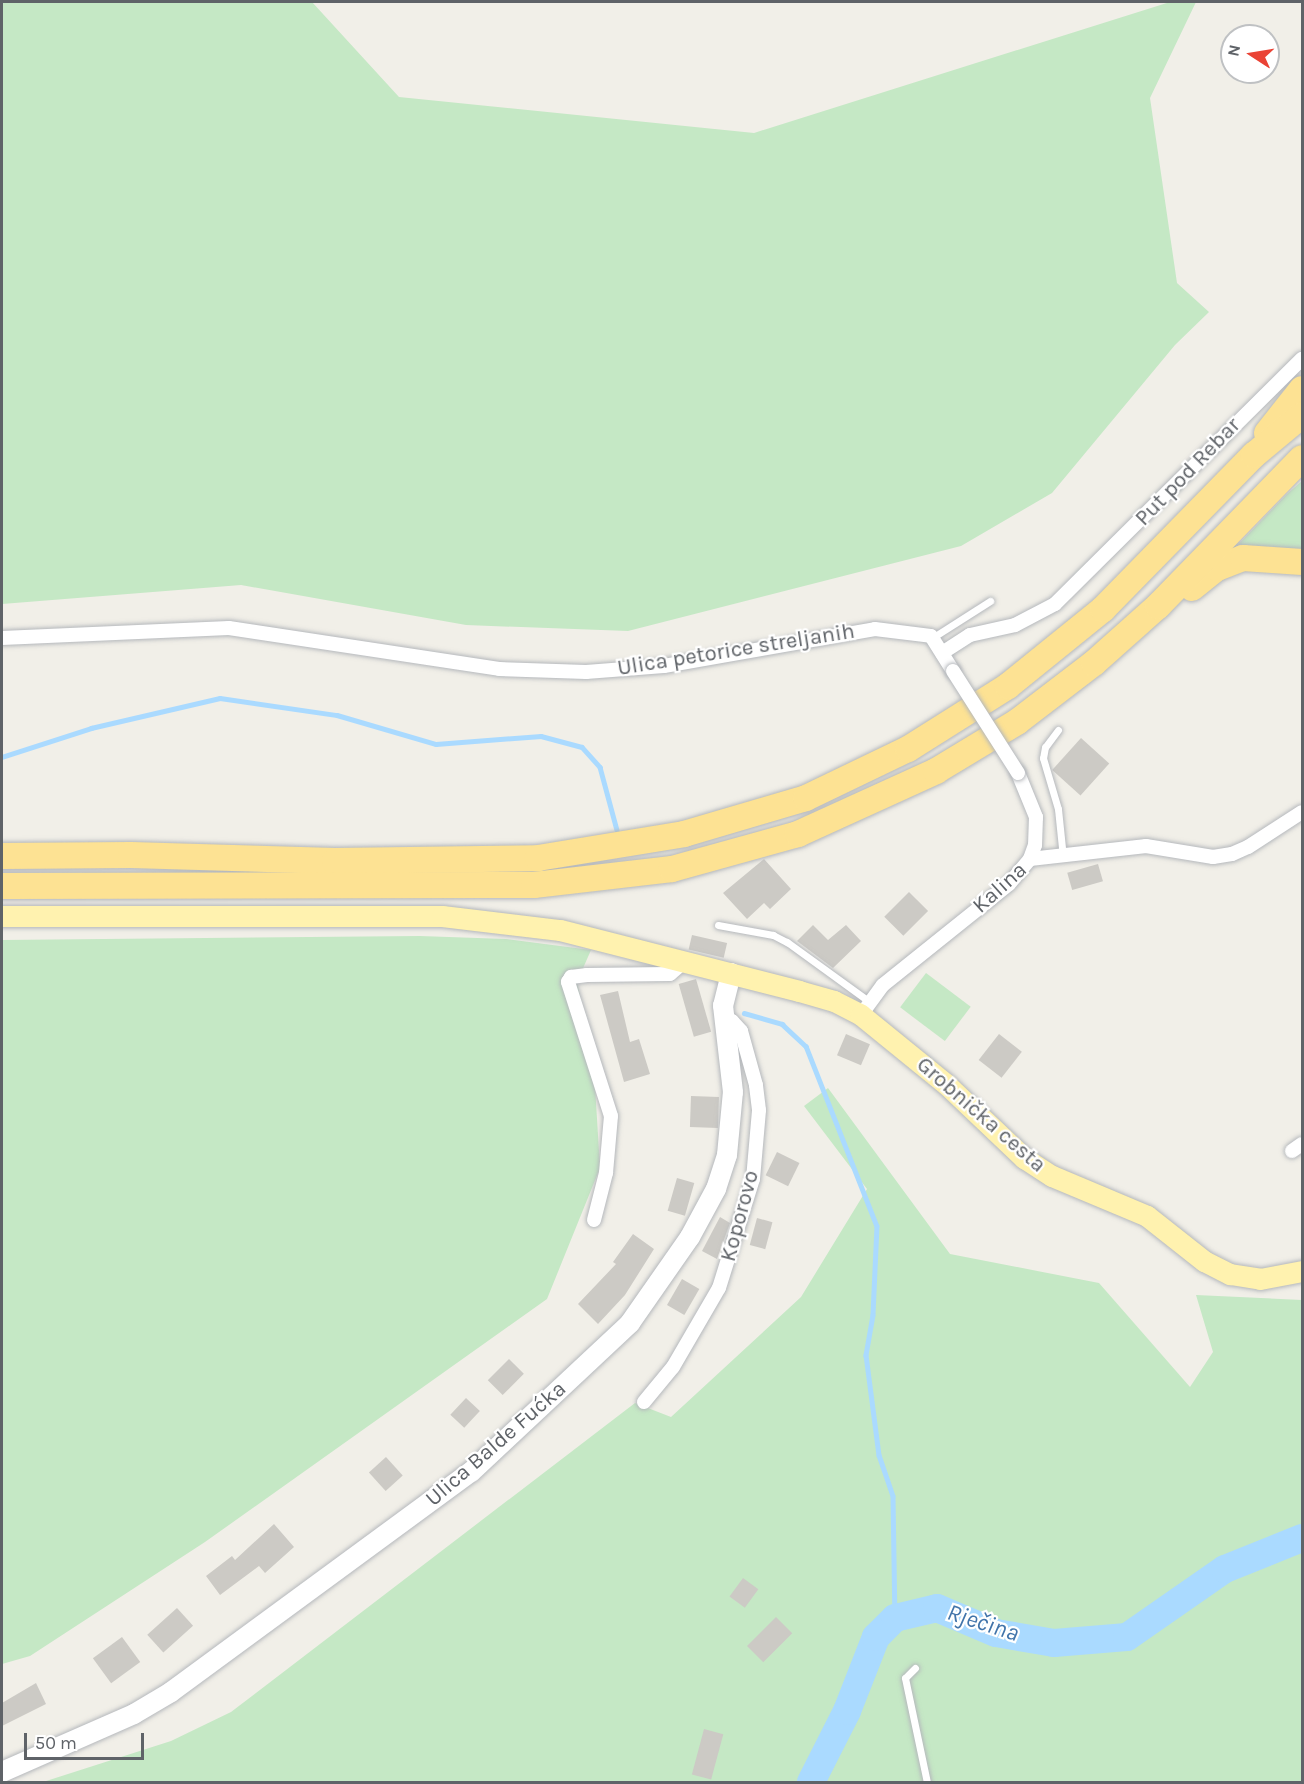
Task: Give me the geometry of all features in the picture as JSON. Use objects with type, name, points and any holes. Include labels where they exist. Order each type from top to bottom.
[{"type":"highway","points":[[1254,455],[1286,405],[1302,389]]},
{"type":"highway","points":[[2,856],[131,855],[335,861],[538,858],[684,834],[807,798],[909,749],[1008,686],[1103,609],[1254,455],[1302,415]]},
{"type":"highway","points":[[2,886],[534,885],[672,869],[798,834],[936,771],[1017,722],[1133,629],[1302,458]]},
{"type":"highway","points":[[1133,629],[1156,618],[1207,575],[1235,560],[1261,556],[1302,562]]},
{"type":"main road","points":[[2,916],[442,916],[560,930],[866,1008]]},
{"type":"main road","name":"Ulica Balde Fućka","points":[[2,1772],[134,1714],[171,1692],[471,1472],[630,1323],[690,1237],[716,1189],[727,1155],[733,1092],[724,1018],[724,996],[731,974]]},
{"type":"main road","name":"Grobnička cesta","points":[[866,1008],[1024,1158],[1052,1176],[1147,1216],[1204,1261],[1230,1274],[1260,1279],[1302,1271]]},
{"type":"street","name":"Put pod Rebar","points":[[942,653],[978,632],[1031,619],[1075,587],[1302,359]]},
{"type":"street","name":"Ulica petorice streljanih","points":[[2,638],[228,628],[499,669],[586,672],[664,666],[875,629],[932,638]]},
{"type":"street","points":[[932,638],[1018,773],[1036,817],[1035,845],[1030,859]]},
{"type":"street","name":"Kalina","points":[[866,1008],[897,973],[1009,884],[1030,859],[1146,846],[1213,857],[1232,854],[1248,848],[1302,812]]},
{"type":"street","points":[[594,1220],[606,1173],[611,1116],[568,982],[571,977],[587,975],[670,974],[684,962]]},
{"type":"street","name":"Koporovo","points":[[644,1402],[673,1368],[719,1288],[753,1179],[759,1110],[756,1085],[741,1031],[732,1021],[724,1018]]},
{"type":"lane","points":[[932,638],[990,601]]},
{"type":"lane","points":[[1058,730],[1045,747],[1043,758],[1059,809],[1064,857]]},
{"type":"lane","points":[[718,925],[773,935],[787,942],[866,1008]]},
{"type":"lane","points":[[915,1668],[905,1678],[927,1782]]},
{"type":"green space","points":[[2,2],[312,2],[399,97],[754,133],[1170,2],[1196,2],[1150,98],[1177,283],[1209,312],[1175,345],[1052,493],[961,546],[628,631],[466,625],[241,585],[2,604]]},
{"type":"green space","points":[[1302,481],[1302,553],[1230,553],[1287,494]]},
{"type":"green space","points":[[420,936],[506,939],[591,950],[577,982],[593,1053],[600,1168],[547,1299],[205,1542],[30,1656],[2,1664],[2,940]]},
{"type":"green space","points":[[926,973],[971,1007],[945,1041],[900,1007]]},
{"type":"green space","points":[[828,1088],[950,1254],[1099,1283],[1190,1387],[1213,1352],[1196,1295],[1302,1300],[1302,1782],[43,1782],[171,1741],[231,1712],[635,1403],[671,1417],[801,1297],[867,1189],[804,1106]]},
{"type":"building","points":[[1081,738],[1109,763],[1080,795],[1052,770]]},
{"type":"building","points":[[764,859],[791,889],[770,909],[764,903],[747,919],[723,893]]},
{"type":"building","points":[[1098,864],[1103,881],[1072,890],[1067,873]]},
{"type":"building","points":[[909,892],[928,911],[903,936],[884,917]]},
{"type":"building","points":[[813,925],[828,940],[846,925],[861,941],[833,968],[797,941]]},
{"type":"building","points":[[692,935],[727,943],[724,958],[689,950]]},
{"type":"building","points":[[696,979],[711,1032],[694,1037],[679,984]]},
{"type":"building","points":[[618,991],[630,1042],[639,1039],[650,1074],[624,1082],[600,995]]},
{"type":"building","points":[[846,1034],[870,1044],[861,1065],[837,1055]]},
{"type":"building","points":[[999,1034],[1022,1052],[1002,1078],[979,1060]]},
{"type":"building","points":[[691,1096],[719,1097],[718,1128],[690,1127]]},
{"type":"building","points":[[777,1152],[799,1163],[788,1186],[766,1175]]},
{"type":"building","points":[[677,1178],[694,1183],[685,1216],[668,1211]]},
{"type":"building","points":[[720,1217],[730,1223],[717,1259],[702,1251]]},
{"type":"building","points":[[757,1218],[772,1222],[765,1249],[750,1245]]},
{"type":"building","points":[[633,1234],[654,1249],[625,1295],[598,1324],[578,1304],[616,1264],[613,1262]]},
{"type":"building","points":[[682,1279],[699,1289],[684,1315],[667,1305]]},
{"type":"building","points":[[509,1359],[524,1374],[503,1395],[488,1380]]},
{"type":"building","points":[[466,1398],[480,1411],[464,1428],[450,1415]]},
{"type":"building","points":[[386,1457],[403,1476],[386,1491],[369,1472]]},
{"type":"building","points":[[274,1524],[294,1547],[265,1573],[259,1566],[220,1595],[206,1576],[232,1556],[235,1560]]},
{"type":"building","points":[[743,1578],[758,1589],[745,1608],[729,1597]]},
{"type":"building","points":[[177,1608],[193,1626],[163,1653],[147,1635]]},
{"type":"building","points":[[776,1617],[792,1633],[763,1662],[747,1646]]},
{"type":"building","points":[[122,1637],[140,1662],[111,1683],[93,1658]]},
{"type":"building","points":[[36,1683],[46,1704],[2,1726],[2,1703]]},
{"type":"building","points":[[704,1729],[723,1734],[711,1780],[692,1774]]},
{"type":"waterway","points":[[2,757],[91,728],[220,698],[337,715],[436,744],[541,736],[582,747],[600,767],[617,830]]},
{"type":"waterway","points":[[744,1013],[782,1024],[806,1046],[877,1226],[873,1315],[866,1355],[879,1455],[893,1496],[895,1618]]},
{"type":"waterway","name":"Rječina","points":[[811,1782],[847,1711],[876,1637],[895,1618],[937,1608],[996,1633],[1054,1643],[1127,1637],[1225,1569],[1302,1538]]}]
